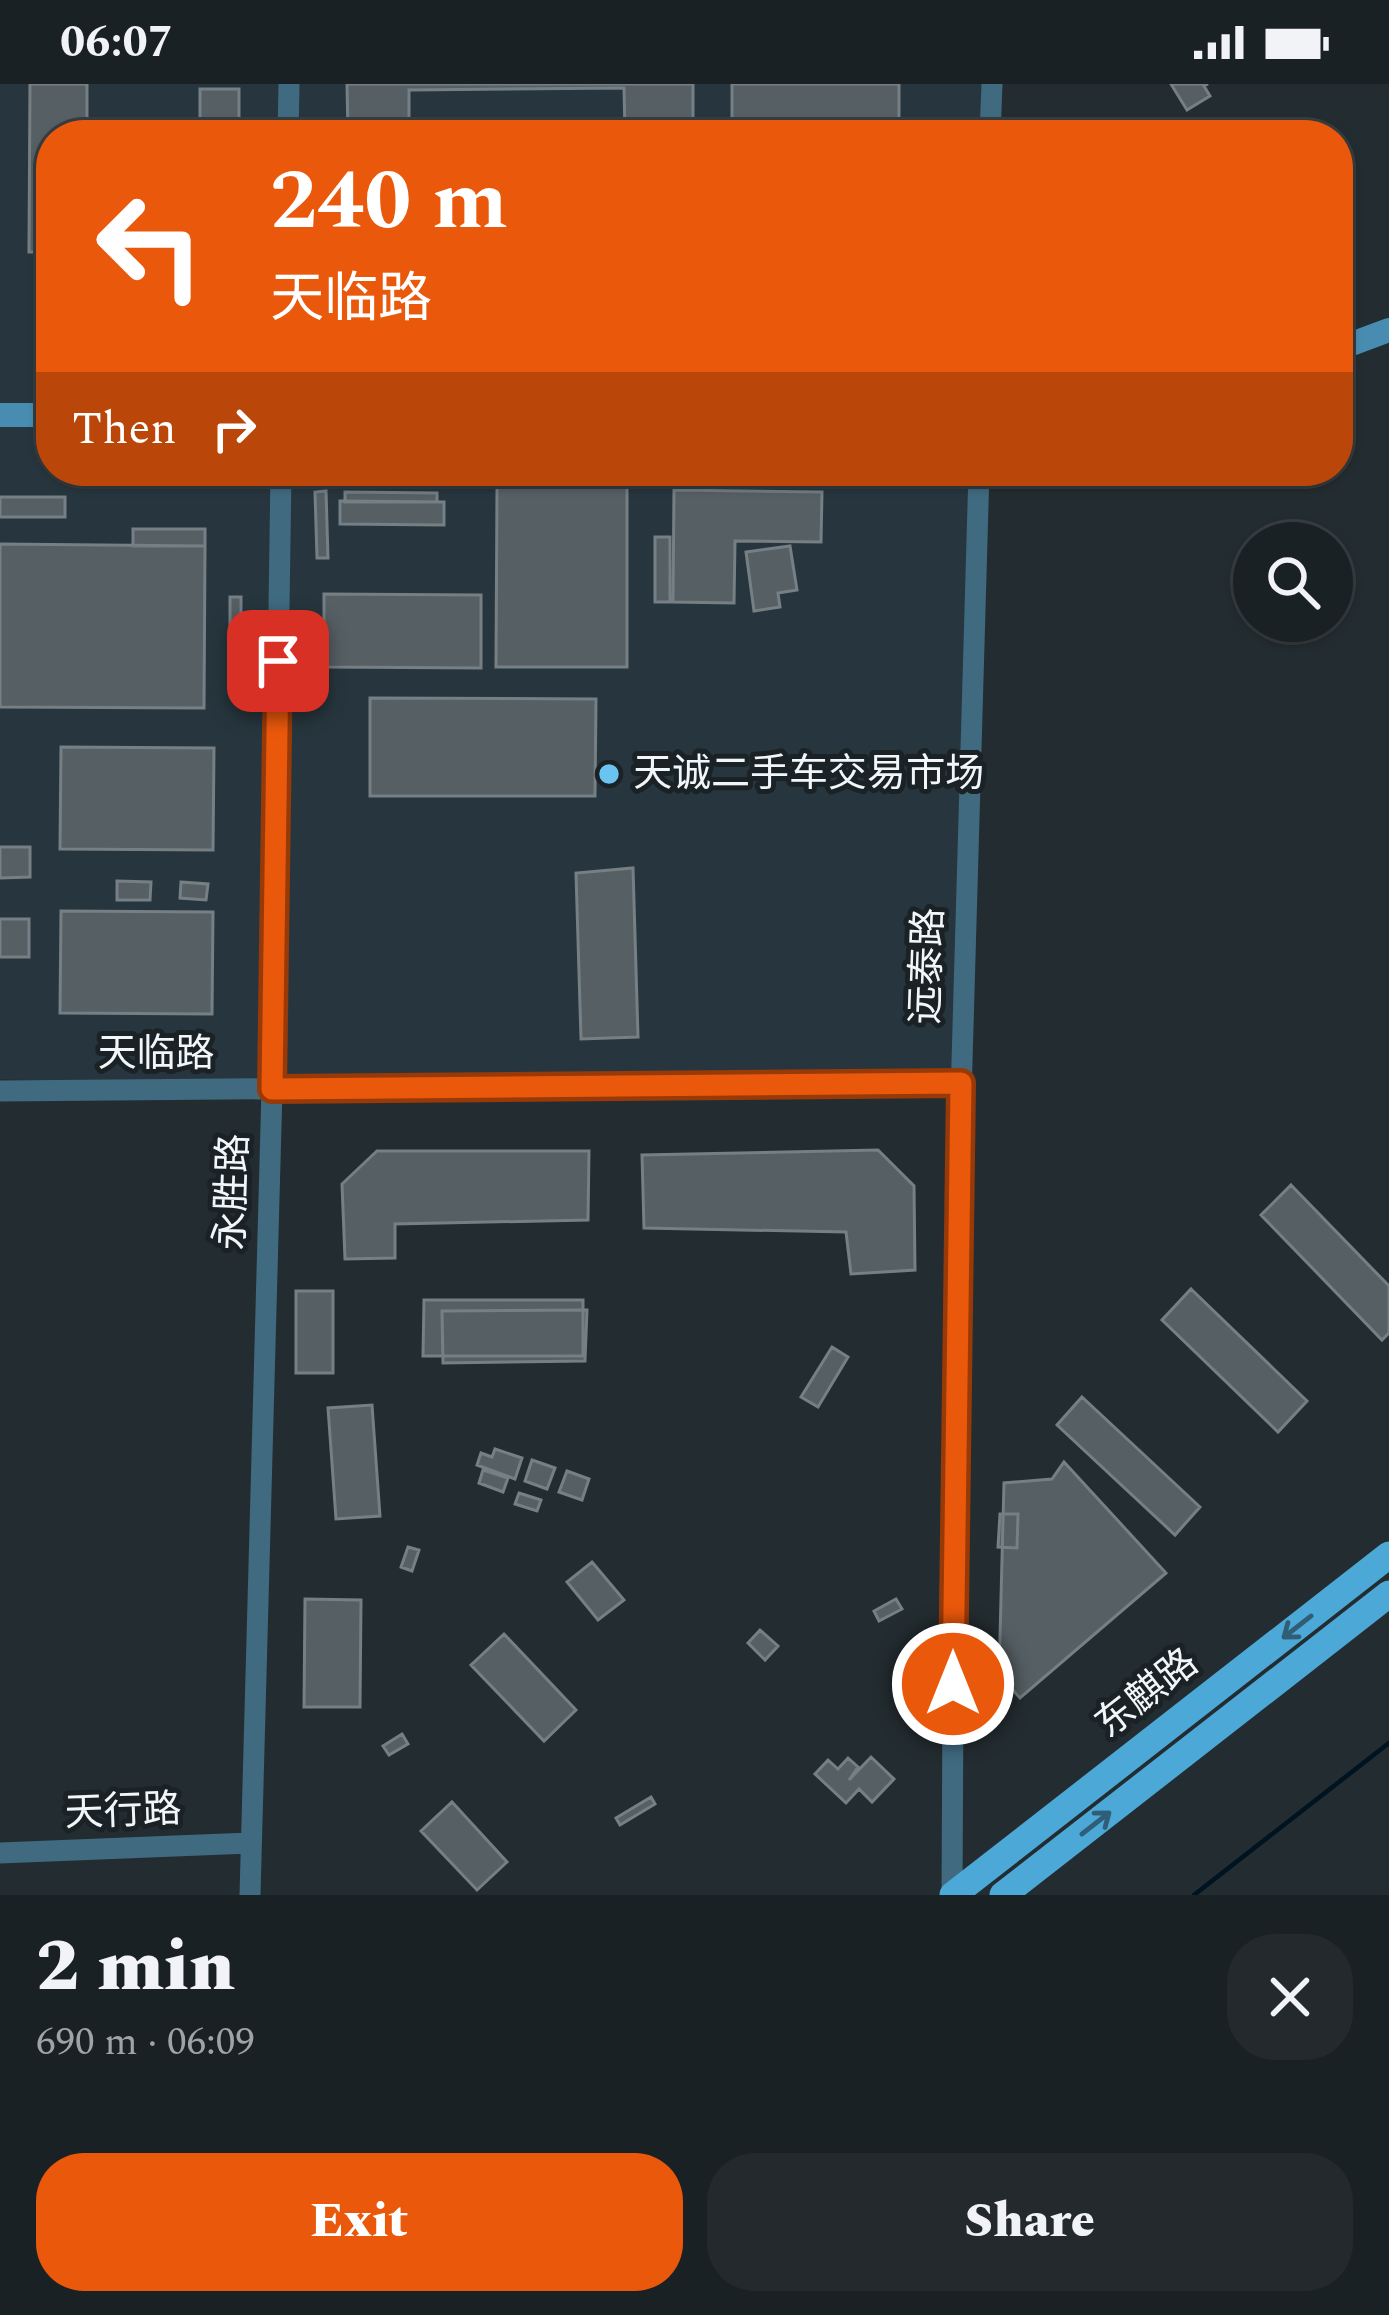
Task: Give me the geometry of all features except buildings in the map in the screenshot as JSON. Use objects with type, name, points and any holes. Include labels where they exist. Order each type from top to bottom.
[{"type":"main road","points":[[1353,343],[1389,330]]},
{"type":"main road","points":[[0,415],[36,415]]},
{"type":"main road","name":"东麒路","points":[[953,1895],[1389,1556]]},
{"type":"main road","name":"东麒路","points":[[1003,1895],[1389,1594]]},
{"type":"street","points":[[289,120],[290,84]]},
{"type":"street","points":[[991,120],[992,84]]},
{"type":"street","name":"永胜路","points":[[250,1895],[272,1089],[281,486]]},
{"type":"street","name":"远泰路","points":[[953,1895],[961,1083],[979,486]]},
{"type":"street","name":"天临路","points":[[0,1090],[961,1083]]},
{"type":"street","name":"天行路","points":[[0,1853],[250,1843]]},
{"type":"shaded area","points":[[0,84],[992,84],[991,120],[36,120],[36,486],[979,486],[961,1083],[272,1089],[0,1079]]},
{"type":"waterway","points":[[1194,1895],[1389,1743]]},
{"type":"place","name":"天诚二手车交易市场","points":[[609,774]]},
{"type":"route","points":[[278,661],[272,1089],[961,1083],[953,1684]]}]
